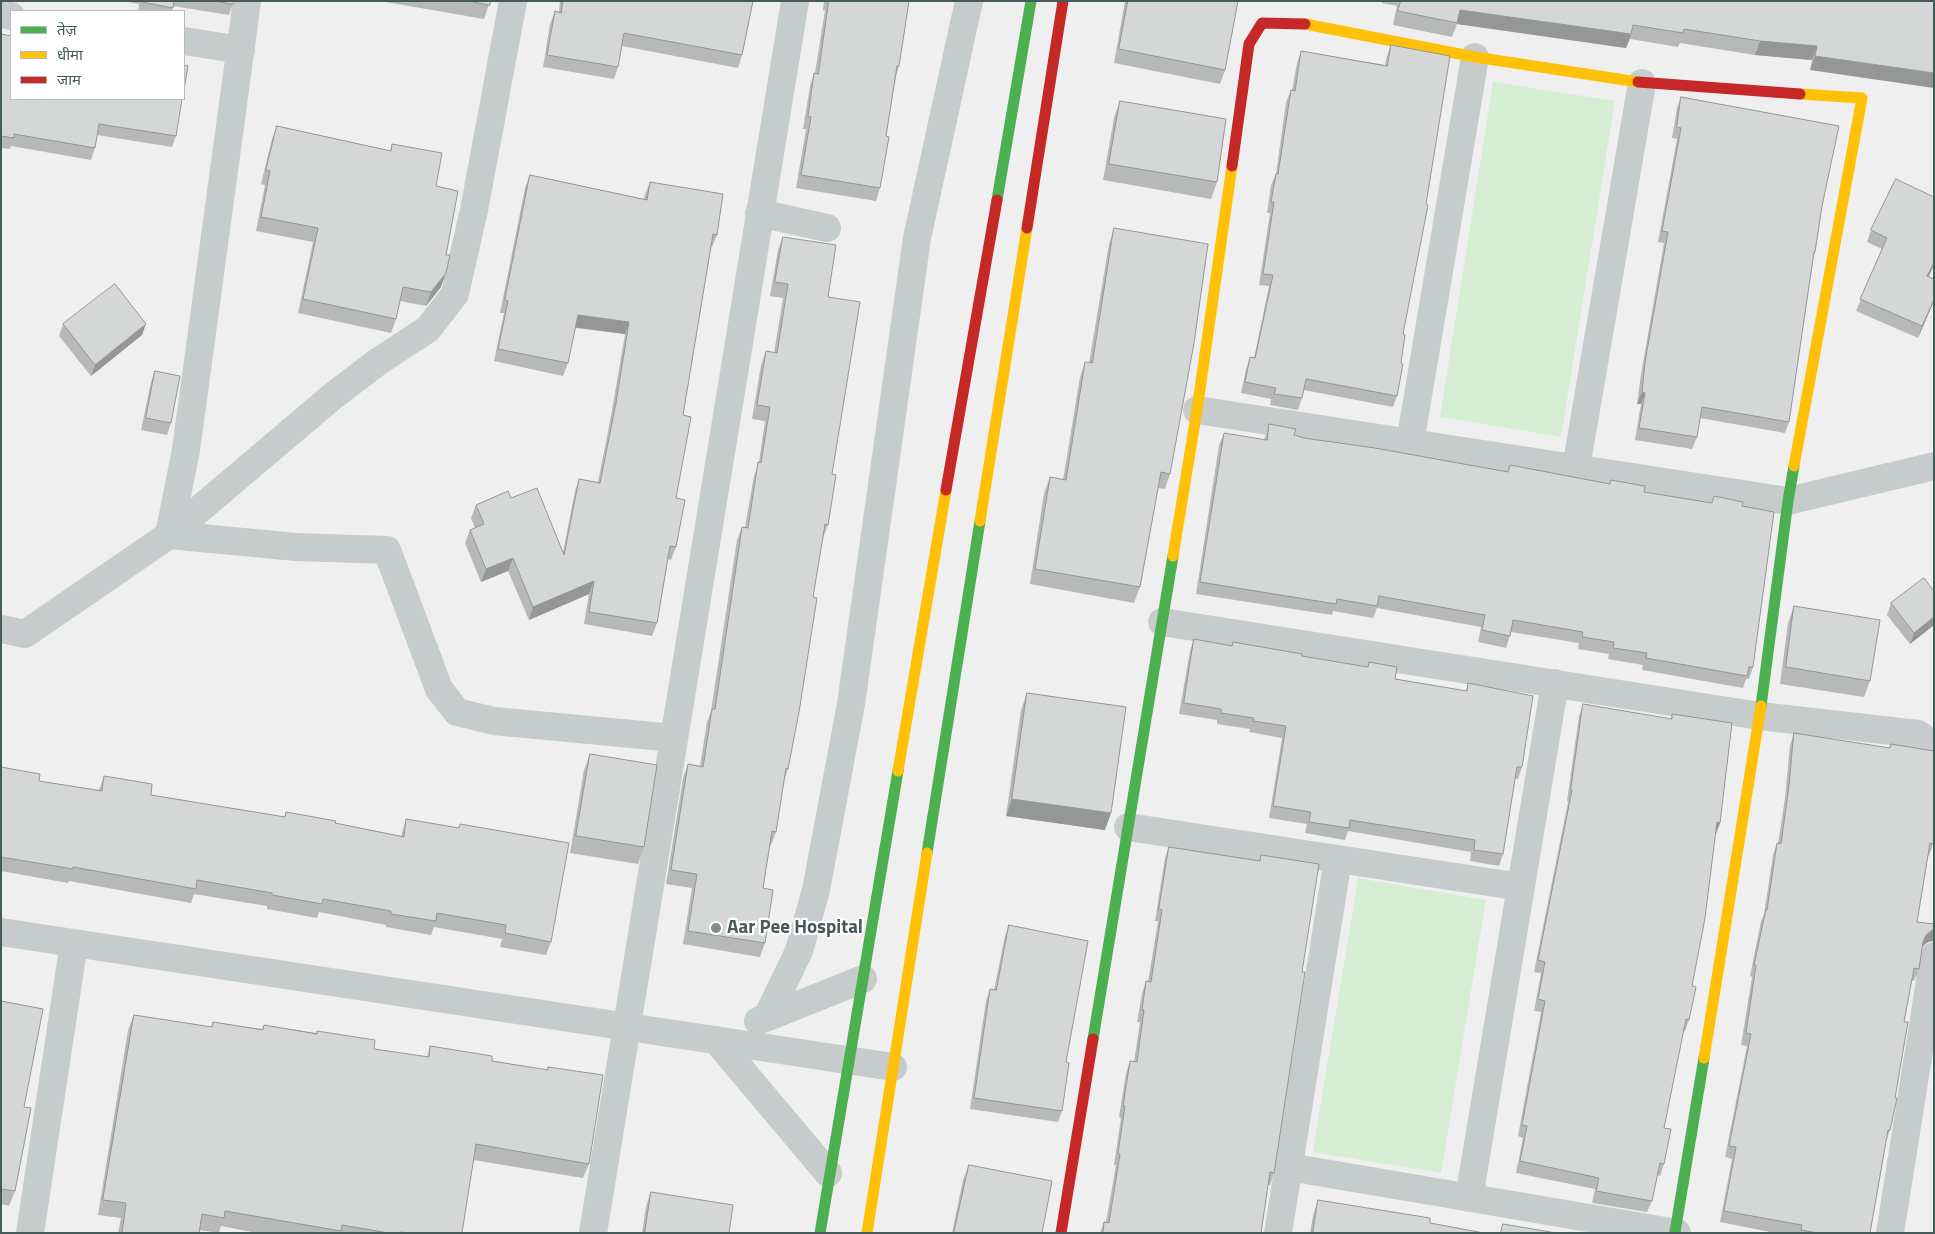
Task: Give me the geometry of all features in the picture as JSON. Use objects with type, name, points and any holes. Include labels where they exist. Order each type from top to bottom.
[{"type":"street","points":[[169,535],[186,450],[248,1]]},
{"type":"street","points":[[1,629],[25,634],[169,535],[333,396],[379,361],[428,329],[455,294],[474,210],[514,1]]},
{"type":"street","points":[[593,1233],[794,1]]},
{"type":"street","points":[[767,1017],[799,952],[816,890],[851,704],[917,238],[969,1]]},
{"type":"street","points":[[820,1233],[828,1173],[1030,1]]},
{"type":"street","points":[[867,1233],[1063,1]]},
{"type":"street","points":[[1061,1233],[1197,410],[1249,44],[1262,23],[1298,24],[1475,57],[1642,84],[1862,98],[1788,500],[1760,716],[1676,1233],[1288,1167]]},
{"type":"street","points":[[185,42],[241,50]]},
{"type":"street","points":[[1410,443],[1475,57]]},
{"type":"street","points":[[1576,468],[1642,84]]},
{"type":"street","points":[[759,213],[827,228]]},
{"type":"street","points":[[1197,410],[1788,500],[1934,466]]},
{"type":"street","points":[[169,535],[296,547],[387,550],[438,689],[457,712],[494,721],[674,738]]},
{"type":"street","points":[[1162,622],[1760,716],[1918,734],[1934,745]]},
{"type":"street","points":[[1469,1198],[1555,683]]},
{"type":"street","points":[[1128,827],[1521,888]]},
{"type":"street","points":[[1278,1233],[1338,859]]},
{"type":"street","points":[[1,932],[893,1067]]},
{"type":"street","points":[[30,1233],[74,943]]},
{"type":"street","points":[[1890,1233],[1926,1052],[1934,956]]},
{"type":"street","points":[[716,1040],[863,978]]},
{"type":"street","points":[[716,1040],[828,1173]]},
{"type":"green space","points":[[1493,82],[1615,101],[1561,437],[1440,417]]},
{"type":"green space","points":[[1358,878],[1486,900],[1441,1173],[1313,1152]]},
{"type":"building","points":[[142,1],[174,1],[173,8]]},
{"type":"building","points":[[216,1],[234,1],[233,4]]},
{"type":"building","points":[[469,1],[490,1],[490,5]]},
{"type":"building","points":[[563,1],[753,1],[742,55],[624,33],[618,67],[547,55],[555,11],[561,13]]},
{"type":"building","points":[[829,1],[909,1],[886,136],[889,137],[880,188],[801,175],[811,117],[808,116],[814,73],[818,74]]},
{"type":"building","points":[[1128,1],[1238,1],[1225,70],[1119,49]]},
{"type":"building","points":[[1401,1],[1934,1],[1934,73],[1815,56],[1817,46],[1760,41],[1684,29],[1683,33],[1633,25],[1631,34],[1460,10],[1457,23],[1398,11]]},
{"type":"building","points":[[1,34],[10,36],[10,100],[182,100],[176,136],[99,124],[95,148],[14,134],[14,138],[1,136]]},
{"type":"building","points":[[1391,45],[1450,56],[1426,204],[1428,205],[1403,334],[1405,335],[1401,363],[1403,364],[1397,396],[1306,379],[1302,398],[1274,394],[1276,388],[1245,382],[1250,357],[1255,358],[1273,275],[1263,274],[1274,202],[1271,202],[1276,174],[1278,174],[1291,90],[1295,91],[1301,51],[1387,66]]},
{"type":"building","points":[[185,65],[188,66],[185,84]]},
{"type":"building","points":[[1681,97],[1839,126],[1814,252],[1789,422],[1702,407],[1697,437],[1639,428],[1645,393],[1642,392],[1645,362],[1668,232],[1662,231],[1681,128],[1677,127]]},
{"type":"building","points":[[1120,101],[1226,119],[1217,182],[1109,164]]},
{"type":"building","points":[[277,126],[391,151],[392,144],[442,153],[436,186],[458,191],[446,255],[450,255],[446,273],[431,292],[403,287],[396,319],[303,299],[318,228],[261,217],[270,171],[266,170]]},
{"type":"building","points":[[530,175],[647,200],[650,182],[723,194],[717,235],[713,234],[683,415],[691,417],[676,498],[685,500],[676,547],[670,546],[657,623],[589,612],[594,581],[533,607],[513,558],[486,569],[470,530],[484,524],[476,505],[508,491],[511,498],[537,488],[564,555],[579,479],[600,483],[616,403],[629,322],[578,315],[568,363],[498,349],[508,301],[505,300]]},
{"type":"building","points":[[1896,179],[1934,197],[1934,263],[1927,276],[1934,279],[1934,300],[1922,326],[1860,299],[1887,238],[1871,230]]},
{"type":"building","points":[[1114,228],[1208,244],[1194,343],[1170,474],[1161,472],[1140,587],[1035,569],[1050,477],[1066,480],[1085,362],[1092,363]]},
{"type":"building","points":[[783,237],[836,245],[828,297],[860,302],[832,474],[836,475],[828,525],[825,524],[813,597],[817,598],[799,712],[788,769],[786,768],[776,832],[772,831],[763,888],[773,890],[765,943],[688,931],[697,874],[671,870],[688,764],[703,767],[712,709],[715,709],[742,527],[748,528],[758,462],[761,463],[770,407],[757,405],[766,351],[777,353],[788,284],[775,282]]},
{"type":"building","points":[[115,284],[146,324],[95,365],[63,324]]},
{"type":"building","points":[[155,371],[180,376],[171,423],[146,418]]},
{"type":"building","points":[[1269,424],[1296,429],[1294,435],[1304,438],[1375,448],[1508,472],[1510,465],[1610,484],[1611,480],[1645,486],[1644,492],[1712,503],[1714,496],[1743,502],[1742,506],[1774,512],[1753,667],[1749,667],[1747,676],[1646,658],[1647,653],[1613,648],[1614,642],[1582,637],[1583,632],[1513,620],[1510,636],[1482,630],[1485,615],[1379,596],[1377,606],[1337,599],[1336,604],[1200,582],[1224,433],[1267,440]]},
{"type":"building","points":[[1924,578],[1934,591],[1934,617],[1914,633],[1891,603]]},
{"type":"building","points":[[1794,606],[1880,620],[1870,681],[1786,667]]},
{"type":"building","points":[[1194,639],[1232,646],[1233,642],[1368,667],[1369,662],[1397,667],[1395,679],[1467,691],[1468,683],[1533,696],[1522,767],[1517,767],[1503,854],[1474,850],[1475,840],[1350,820],[1349,828],[1309,822],[1311,812],[1273,806],[1286,726],[1253,721],[1254,718],[1221,713],[1221,709],[1184,703]]},
{"type":"building","points":[[1027,693],[1126,707],[1111,813],[1012,799]]},
{"type":"building","points":[[1583,704],[1672,719],[1672,714],[1732,723],[1720,823],[1717,822],[1705,918],[1692,986],[1696,987],[1689,1020],[1686,1019],[1664,1128],[1671,1129],[1664,1164],[1660,1163],[1652,1201],[1596,1191],[1599,1178],[1520,1161],[1527,1126],[1522,1125],[1545,1001],[1538,999],[1545,962],[1538,960],[1572,790]]},
{"type":"building","points":[[1794,733],[1890,748],[1891,744],[1934,751],[1934,842],[1933,844],[1930,843],[1917,922],[1934,924],[1934,930],[1926,935],[1923,942],[1919,969],[1914,968],[1904,1022],[1908,1022],[1895,1098],[1897,1098],[1890,1130],[1888,1130],[1870,1233],[1818,1233],[1801,1230],[1802,1225],[1724,1211],[1736,1147],[1729,1146],[1751,1034],[1746,1033],[1756,965],[1754,965],[1767,910],[1777,843],[1781,844]]},
{"type":"building","points":[[590,754],[657,765],[644,847],[576,836]]},
{"type":"building","points":[[1,767],[40,774],[39,781],[102,791],[104,776],[152,784],[151,795],[285,817],[286,812],[336,821],[335,823],[404,837],[406,819],[459,828],[460,824],[569,843],[551,942],[505,933],[506,925],[437,913],[436,921],[391,914],[391,911],[323,899],[322,904],[197,880],[196,889],[73,867],[73,869],[1,857]]},
{"type":"building","points":[[1169,847],[1260,861],[1261,855],[1319,864],[1302,972],[1305,972],[1274,1173],[1270,1172],[1261,1233],[1103,1233],[1104,1222],[1109,1223],[1120,1154],[1118,1153],[1125,1106],[1123,1106],[1130,1061],[1137,1062],[1146,981],[1151,982],[1162,910],[1159,909]]},
{"type":"building","points":[[1009,925],[1088,941],[1066,1062],[1069,1063],[1062,1111],[974,1098],[990,989],[996,990]]},
{"type":"building","points":[[1,1001],[43,1009],[24,1107],[31,1108],[15,1191],[1,1189]]},
{"type":"building","points":[[134,1015],[212,1027],[213,1022],[263,1030],[264,1025],[317,1034],[317,1031],[375,1040],[374,1049],[429,1057],[430,1046],[492,1056],[492,1061],[548,1070],[548,1067],[603,1075],[589,1164],[476,1144],[462,1233],[389,1233],[342,1225],[341,1231],[225,1211],[224,1218],[202,1214],[199,1233],[122,1233],[126,1203],[103,1200]]},
{"type":"building","points":[[969,1165],[1052,1181],[1042,1233],[954,1233]]},
{"type":"building","points":[[651,1192],[733,1205],[729,1233],[645,1233]]},
{"type":"building","points":[[1318,1200],[1430,1218],[1430,1223],[1484,1233],[1313,1233]]},
{"type":"building","points":[[1503,1224],[1556,1233],[1501,1233]]},
{"type":"traffic: fast","points":[[997,200],[1031,1]]},
{"type":"traffic: fast","points":[[1761,706],[1794,466]]},
{"type":"traffic: fast","points":[[927,853],[980,521]]},
{"type":"traffic: fast","points":[[1093,1039],[1173,556]]},
{"type":"traffic: fast","points":[[820,1233],[898,771]]},
{"type":"traffic: fast","points":[[1675,1232],[1704,1058]]},
{"type":"traffic: slow","points":[[1305,24],[1475,57],[1638,82]]},
{"type":"traffic: slow","points":[[1794,466],[1862,98],[1800,94]]},
{"type":"traffic: slow","points":[[1173,556],[1197,410],[1232,166]]},
{"type":"traffic: slow","points":[[980,521],[1027,228]]},
{"type":"traffic: slow","points":[[898,771],[946,490]]},
{"type":"traffic: slow","points":[[1704,1058],[1761,706]]},
{"type":"traffic: slow","points":[[867,1233],[927,853]]},
{"type":"traffic: jam","points":[[1027,228],[1063,1]]},
{"type":"traffic: jam","points":[[1232,166],[1249,44],[1262,23],[1305,24]]},
{"type":"traffic: jam","points":[[1638,82],[1800,94]]},
{"type":"traffic: jam","points":[[946,490],[997,200]]},
{"type":"traffic: jam","points":[[1061,1233],[1093,1039]]},
{"type":"place","name":"Aar Pee Hospital","points":[[716,928]]}]
